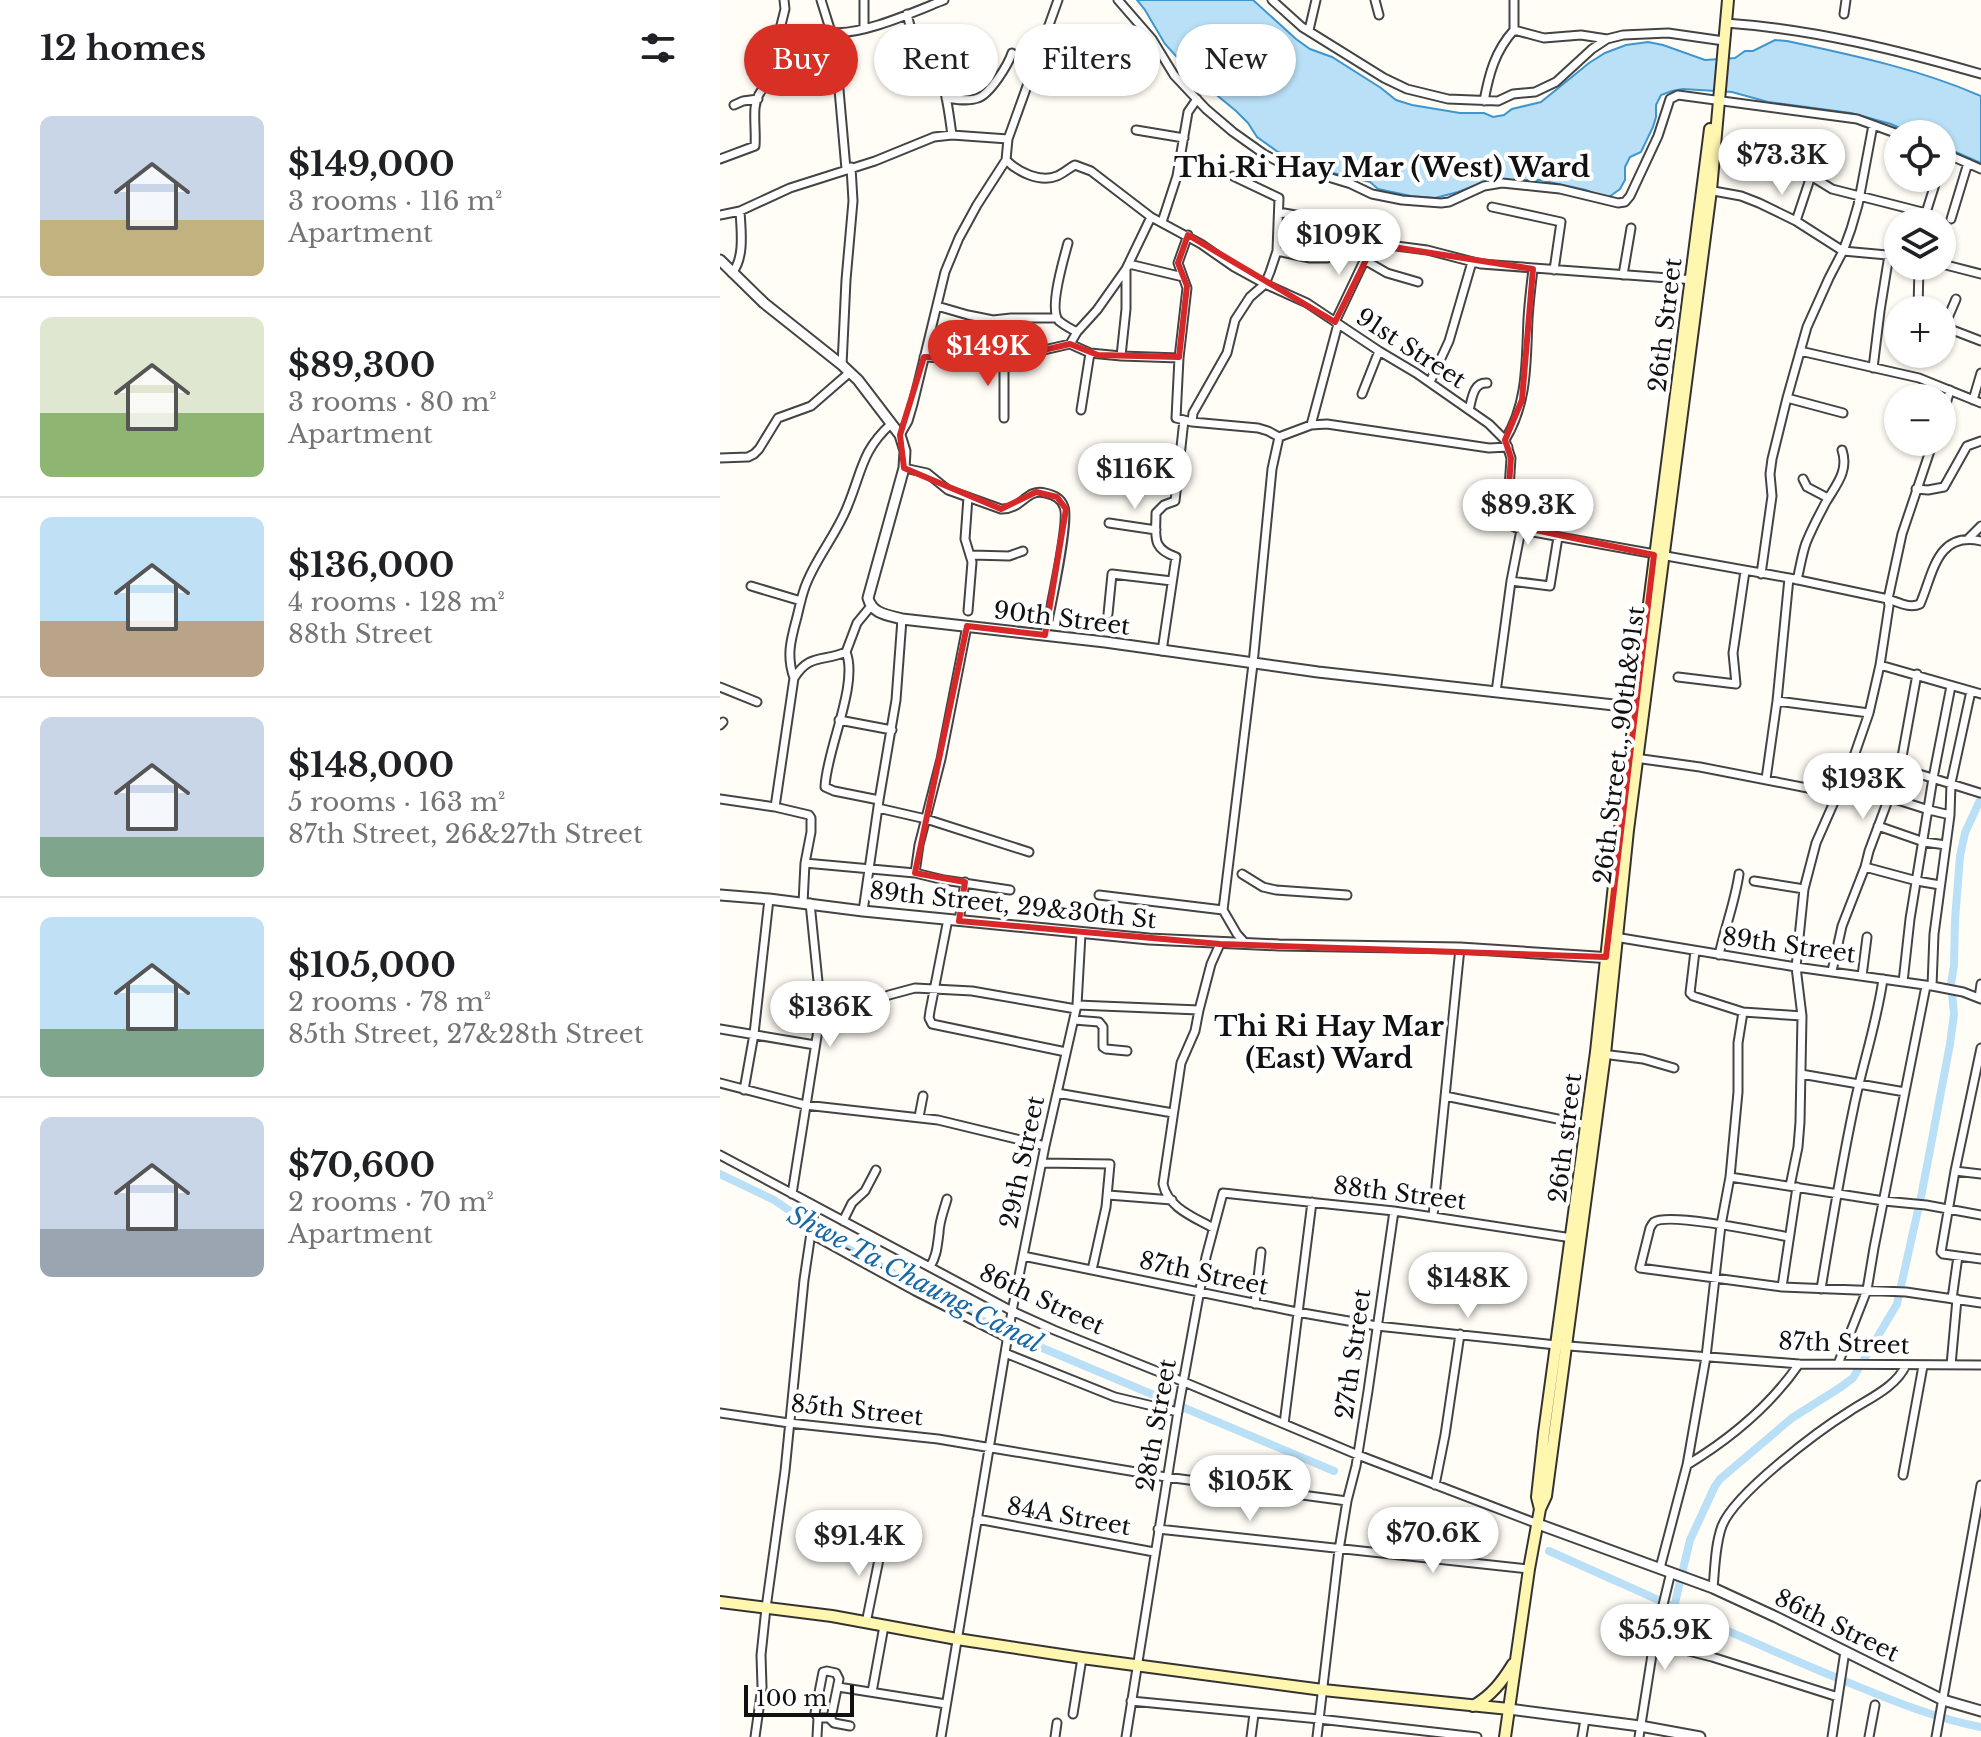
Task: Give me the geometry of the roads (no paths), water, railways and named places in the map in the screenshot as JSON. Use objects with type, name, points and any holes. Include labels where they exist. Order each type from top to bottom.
[{"type":"main road","name":"26th Street","points":[[1658,556],[1728,0]]},
{"type":"main road","name":"26th Street., 90th&91st","points":[[1613,937],[1658,556]]},
{"type":"main road","name":"26th street","points":[[1561,1345],[1613,937]]},
{"type":"main road","name":"26th street","points":[[1561,1345],[1572,1238],[1591,1126]]},
{"type":"main road","points":[[1505,1737],[1514,1663],[1538,1524],[1540,1509],[1537,1497],[1561,1345]]},
{"type":"main road","points":[[720,1602],[1082,1658],[1323,1690],[1509,1709]]},
{"type":"main road","points":[[1473,1706],[1492,1693],[1514,1663]]},
{"type":"street","points":[[781,24],[784,0]]},
{"type":"street","points":[[821,0],[829,24]]},
{"type":"street","points":[[864,0],[864,28]]},
{"type":"street","points":[[858,29],[944,0]]},
{"type":"street","points":[[900,435],[913,404],[945,272],[959,238],[1006,160],[1008,139],[1058,0]]},
{"type":"street","points":[[1118,0],[1152,39],[1174,75],[1233,132],[1279,162],[1385,197],[1441,203],[1484,186],[1502,183],[1560,189],[1622,203],[1630,196],[1658,136],[1670,99],[1685,95],[1857,119],[1884,129]]},
{"type":"street","points":[[1309,30],[1316,0]]},
{"type":"street","points":[[1375,0],[1379,15]]},
{"type":"street","points":[[1484,101],[1491,66],[1514,30],[1514,0]]},
{"type":"street","points":[[1844,14],[1846,0]]},
{"type":"street","points":[[1275,1],[1296,22],[1384,78],[1407,89],[1448,99],[1498,101],[1513,94],[1535,92],[1556,82],[1607,39],[1623,35],[1668,33],[1724,45]]},
{"type":"street","points":[[907,14],[920,65],[937,73],[946,98],[952,135]]},
{"type":"street","points":[[1726,23],[1833,37],[1981,74]]},
{"type":"street","points":[[1514,30],[1544,38],[1581,35],[1607,39]]},
{"type":"street","points":[[946,98],[968,100],[983,95],[1007,65],[1012,53]]},
{"type":"street","points":[[720,159],[755,146],[755,108],[760,96]]},
{"type":"street","points":[[720,458],[754,454],[778,418],[811,406],[846,369],[846,280],[853,201],[840,96]]},
{"type":"street","points":[[734,105],[758,99]]},
{"type":"street","points":[[1162,222],[1174,188],[1188,112],[1197,99]]},
{"type":"street","points":[[1761,574],[1772,496],[1772,459],[1787,398],[1816,306],[1843,251],[1859,197],[1873,125]]},
{"type":"street","points":[[1136,130],[1184,138]]},
{"type":"street","points":[[720,215],[740,211],[773,195],[875,161],[934,137],[952,135],[1008,139]]},
{"type":"street","points":[[1747,159],[1754,153],[1789,144],[1830,141]]},
{"type":"street","points":[[1796,221],[1811,176],[1816,142]]},
{"type":"street","points":[[1710,155],[1747,159],[1811,176],[1832,189],[1894,208]]},
{"type":"street","points":[[1956,158],[1981,169]]},
{"type":"street","name":"91st Street","points":[[1006,160],[1024,173],[1048,178],[1071,166],[1086,168],[1151,217],[1188,235],[1265,284],[1294,295],[1430,382],[1499,432],[1507,444]]},
{"type":"street","points":[[1954,208],[1968,163]]},
{"type":"street","points":[[1162,651],[1176,557],[1164,553],[1156,543],[1156,513],[1164,505],[1175,501],[1188,421],[1227,353],[1235,320],[1250,297],[1265,284],[1277,251],[1280,201],[1276,196],[1233,176]]},
{"type":"street","points":[[1706,190],[1741,196],[1796,221],[1843,251],[1884,254]]},
{"type":"street","points":[[1492,207],[1561,222],[1554,270]]},
{"type":"street","points":[[732,273],[738,267],[740,254],[740,211]]},
{"type":"street","points":[[1279,214],[1301,216],[1350,240],[1427,250],[1472,262],[1695,280]]},
{"type":"street","points":[[1070,344],[1127,266],[1151,217]]},
{"type":"street","points":[[1623,275],[1631,228]]},
{"type":"street","points":[[1188,235],[1178,263],[1187,288],[1175,416],[1188,421],[1258,428],[1279,437],[1311,425],[1327,424],[1489,448],[1507,444]]},
{"type":"street","points":[[1057,318],[1055,309],[1059,278],[1068,243]]},
{"type":"street","points":[[1368,262],[1374,244]]},
{"type":"street","points":[[1277,251],[1327,258]]},
{"type":"street","points":[[720,260],[764,303],[858,380],[900,435],[905,451],[904,468],[868,598],[871,606],[857,623],[846,652],[849,680],[825,787],[1029,852]]},
{"type":"street","points":[[1311,425],[1336,323],[1363,263],[1368,262],[1397,277],[1418,282]]},
{"type":"street","points":[[1430,382],[1449,341],[1472,262]]},
{"type":"street","points":[[1127,266],[1183,277]]},
{"type":"street","points":[[1121,356],[1127,266]]},
{"type":"street","points":[[1956,268],[1981,274]]},
{"type":"street","points":[[1533,269],[1522,400],[1507,444],[1511,458],[1507,521],[1511,526],[1793,579],[1916,606],[1920,604],[1940,554],[1953,544],[1969,538],[1981,526]]},
{"type":"street","points":[[1873,368],[1880,311],[1888,280]]},
{"type":"street","points":[[937,306],[993,320],[1057,318],[1077,332]]},
{"type":"street","points":[[1956,331],[1981,341]]},
{"type":"street","points":[[924,357],[1004,359],[1070,344],[1090,353],[1179,358]]},
{"type":"street","points":[[1362,394],[1379,351]]},
{"type":"street","points":[[1800,351],[1934,384]]},
{"type":"street","points":[[1081,410],[1090,353]]},
{"type":"street","points":[[1004,359],[1004,418]]},
{"type":"street","points":[[1956,393],[1977,402],[1981,373]]},
{"type":"street","points":[[1469,410],[1478,385],[1487,383]]},
{"type":"street","points":[[1787,398],[1843,413]]},
{"type":"street","points":[[794,678],[789,652],[802,593],[848,506],[866,454],[891,424]]},
{"type":"street","points":[[1246,944],[1223,910],[1253,664],[1272,469],[1279,437]]},
{"type":"street","points":[[1916,489],[1944,487],[1967,446],[1981,441]]},
{"type":"street","points":[[1766,779],[1793,579],[1805,546],[1843,472],[1845,459],[1842,450]]},
{"type":"street","points":[[1782,1287],[1798,1147],[1802,1016],[1796,967],[1804,889],[1816,843],[1853,759],[1869,713],[1902,534],[1928,456]]},
{"type":"street","points":[[904,468],[927,473],[948,490],[1001,509],[1016,507],[1029,495],[1041,492],[1059,498],[1066,509],[1045,635]]},
{"type":"street","points":[[1803,479],[1807,487],[1828,498]]},
{"type":"street","points":[[968,497],[965,539],[972,562],[968,611]]},
{"type":"street","points":[[1109,523],[1156,530]]},
{"type":"street","points":[[1521,530],[1496,692],[1639,708]]},
{"type":"street","points":[[1511,581],[1550,586],[1558,537]]},
{"type":"street","points":[[1969,538],[1981,541]]},
{"type":"street","points":[[971,555],[1009,556],[1023,551]]},
{"type":"street","points":[[1678,677],[1736,684],[1733,653],[1745,571]]},
{"type":"street","points":[[1108,614],[1112,574],[1172,581]]},
{"type":"street","points":[[751,586],[801,601]]},
{"type":"street","name":"90th Street","points":[[871,606],[879,613],[902,619],[1496,692]]},
{"type":"street","points":[[863,911],[892,730],[902,619]]},
{"type":"street","points":[[915,873],[967,626]]},
{"type":"street","points":[[775,807],[794,678],[801,667],[820,657],[846,652]]},
{"type":"street","points":[[1880,665],[1981,694]]},
{"type":"street","points":[[1832,971],[1842,926],[1900,768],[1917,674]]},
{"type":"street","points":[[1903,982],[1910,919],[1951,686]]},
{"type":"street","points":[[720,687],[757,702]]},
{"type":"street","points":[[1838,1364],[1867,1290],[1929,986],[1950,815],[1951,783],[1971,691]]},
{"type":"street","points":[[1777,701],[1869,713]]},
{"type":"street","points":[[839,720],[892,730]]},
{"type":"street","points":[[1634,757],[1838,794]]},
{"type":"street","points":[[1900,768],[1980,793]]},
{"type":"street","points":[[1888,797],[1950,815]]},
{"type":"street","points":[[720,799],[775,807],[811,818],[805,863],[806,903],[821,1011],[792,1194]]},
{"type":"street","points":[[1878,826],[1924,842],[1946,845]]},
{"type":"street","points":[[805,863],[915,873],[1010,890]]},
{"type":"street","points":[[1865,867],[1940,885]]},
{"type":"street","points":[[1242,874],[1263,887],[1276,890],[1347,895]]},
{"type":"street","points":[[1719,955],[1739,874]]},
{"type":"street","points":[[1754,881],[1804,889]]},
{"type":"street","points":[[965,882],[934,988],[930,1022],[935,1026],[1066,1052]]},
{"type":"street","points":[[720,895],[806,903]]},
{"type":"street","points":[[1099,895],[1223,910]]},
{"type":"street","points":[[744,1090],[754,1034],[769,899]]},
{"type":"street","name":"89th Street, 29&30th St","points":[[806,903],[1081,934],[1220,944]]},
{"type":"street","name":"29th Street","points":[[941,1737],[1012,1315],[1045,1146],[1077,1007],[1081,934]]},
{"type":"street","name":"89th Street","points":[[1613,937],[1949,989],[1980,999]]},
{"type":"street","points":[[1862,976],[1867,937]]},
{"type":"street","points":[[1213,1228],[1181,1210],[1164,1190],[1163,1184],[1181,1063],[1195,1031],[1220,944],[1460,948],[1611,958]]},
{"type":"street","points":[[1433,1216],[1460,948]]},
{"type":"street","points":[[1695,951],[1691,995],[1743,1012],[1802,1016]]},
{"type":"street","points":[[1821,1289],[1836,1193],[1883,979]]},
{"type":"street","points":[[1980,999],[1981,984]]},
{"type":"street","points":[[821,1011],[872,1002],[915,988],[972,991],[1077,1007],[1199,1010]]},
{"type":"street","points":[[1660,1568],[1687,1465],[1706,1357],[1721,1225],[1730,1177],[1738,1092],[1738,1043],[1743,1012]]},
{"type":"street","points":[[1074,1020],[1099,1022],[1103,1027],[1103,1047],[1127,1051]]},
{"type":"street","points":[[720,1029],[815,1045]]},
{"type":"street","points":[[1981,1048],[1941,1252],[1981,1259]]},
{"type":"street","points":[[1600,1053],[1643,1059],[1674,1068]]},
{"type":"street","points":[[1801,1074],[1905,1092]]},
{"type":"street","points":[[720,1083],[805,1105],[938,1120],[1045,1146]]},
{"type":"street","points":[[1057,1093],[1173,1113]]},
{"type":"street","points":[[919,1117],[923,1096]]},
{"type":"street","points":[[1445,1096],[1591,1126]]},
{"type":"street","points":[[1969,1106],[1981,1108]]},
{"type":"street","name":"86th Street","points":[[720,1155],[930,1267],[1012,1315],[1435,1485],[1713,1588],[1943,1700],[1981,1711]]},
{"type":"street","points":[[1042,1163],[1110,1164],[1108,1195],[1092,1270]]},
{"type":"street","points":[[843,1221],[876,1170]]},
{"type":"street","points":[[1955,1171],[1981,1174]]},
{"type":"street","points":[[1730,1177],[1981,1215]]},
{"type":"street","name":"88th Street","points":[[1223,1193],[1433,1216],[1572,1238]]},
{"type":"street","name":"28th Street","points":[[1126,1737],[1178,1409],[1213,1228],[1223,1193]]},
{"type":"street","points":[[1108,1195],[1172,1200]]},
{"type":"street","points":[[930,1267],[939,1245],[947,1199]]},
{"type":"street","points":[[1284,1424],[1312,1202]]},
{"type":"street","points":[[755,1737],[762,1687],[761,1655],[766,1608],[815,1208]]},
{"type":"street","name":"27th Street","points":[[1317,1737],[1339,1550],[1358,1455],[1394,1211]]},
{"type":"street","points":[[1789,1237],[1683,1220],[1656,1221],[1650,1228],[1640,1268],[1782,1287],[1906,1292],[1981,1303]]},
{"type":"street","points":[[811,1232],[915,1291],[1008,1338]]},
{"type":"street","points":[[1255,1304],[1261,1252]]},
{"type":"street","name":"87th Street","points":[[1023,1256],[1377,1326],[1561,1345],[1799,1364],[1981,1365]]},
{"type":"street","points":[[1951,1365],[1958,1256]]},
{"type":"street","points":[[1435,1485],[1460,1334]]},
{"type":"street","points":[[1005,1353],[1115,1397],[1178,1409]]},
{"type":"street","points":[[1687,1465],[1728,1437],[1770,1401],[1799,1364]]},
{"type":"street","points":[[1713,1588],[1724,1521],[1745,1495],[1798,1449],[1890,1385],[1902,1375],[1906,1365]]},
{"type":"street","points":[[1903,1475],[1923,1366]]},
{"type":"street","name":"85th Street","points":[[720,1413],[989,1446],[1166,1477],[1347,1501]]},
{"type":"street","points":[[1936,1737],[1981,1485]]},
{"type":"street","name":"84A Street","points":[[977,1519],[1154,1552]]},
{"type":"street","points":[[1158,1529],[1529,1569]]},
{"type":"street","points":[[866,1623],[883,1540]]},
{"type":"street","points":[[1639,1737],[1654,1642],[1666,1592],[1678,1575]]},
{"type":"street","points":[[872,1692],[884,1626]]},
{"type":"street","points":[[1654,1642],[1838,1697]]},
{"type":"street","points":[[1832,1737],[1845,1651]]},
{"type":"street","points":[[1073,1714],[1082,1658]]},
{"type":"street","points":[[817,1737],[818,1718],[815,1713],[823,1672],[836,1673],[839,1679],[830,1719]]},
{"type":"street","points":[[838,1687],[946,1704]]},
{"type":"street","points":[[1131,1701],[1319,1719],[1415,1733],[1477,1737]]},
{"type":"street","points":[[1869,1737],[1875,1705]]},
{"type":"street","points":[[1509,1709],[1700,1737]]},
{"type":"street","points":[[1251,1737],[1254,1714]]},
{"type":"street","points":[[818,1718],[850,1726]]},
{"type":"street","points":[[1582,1737],[1585,1719]]},
{"type":"street","points":[[1055,1737],[1057,1723]]},
{"type":"water","points":[[1137,0],[1253,0],[1279,24],[1176,24],[1176,56],[1160,36],[1160,24],[1153,24]]},
{"type":"water","points":[[1296,39],[1310,49],[1332,57],[1396,100],[1493,117],[1541,102],[1589,63],[1626,45],[1648,42],[1705,60],[1735,58],[1775,40],[1910,70],[1981,96],[1981,163],[1956,152],[1956,120],[1884,122],[1851,113],[1768,102],[1732,92],[1683,89],[1661,95],[1656,105],[1653,127],[1641,152],[1630,157],[1625,167],[1625,180],[1620,189],[1609,197],[1540,180],[1501,180],[1435,198],[1378,189],[1370,182],[1325,171],[1278,152],[1257,137],[1236,111],[1218,96],[1296,96]]},
{"type":"waterway","points":[[1674,1607],[1690,1540],[1720,1479],[1792,1418],[1853,1378],[1897,1304],[1950,1044],[1954,1014],[1951,984],[1960,856],[1965,833],[1981,798]]},
{"type":"waterway","name":"Shwe Ta Chaung Canal","points":[[720,1174],[774,1200],[839,1244],[1002,1331],[1334,1471]]},
{"type":"waterway","name":"Shwe Ta Chaung Canal","points":[[1549,1551],[1863,1688],[1921,1711],[1981,1727]]},
{"type":"district","name":"Thi Ri Hay Mar (West) Ward","points":[[1382,167]]},
{"type":"district","name":"Thi Ri Hay Mar (East) Ward","points":[[1329,1042]]}]
